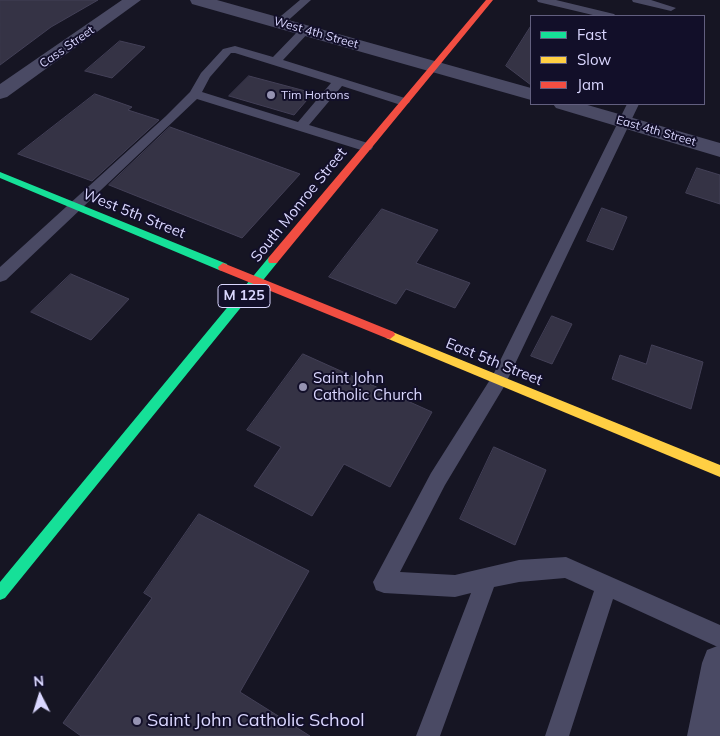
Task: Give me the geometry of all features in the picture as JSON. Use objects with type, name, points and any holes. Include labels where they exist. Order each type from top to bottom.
[{"type":"main road","name":"South Monroe Street","points":[[0,593],[366,147],[490,0]]},
{"type":"main road","name":"West 5th Street","points":[[0,176],[256,281]]},
{"type":"main road","name":"East 5th Street","points":[[256,281],[720,471]]},
{"type":"street","name":"Cass Street","points":[[0,93],[134,0]]},
{"type":"street","name":"West 4th Street","points":[[198,0],[434,66]]},
{"type":"street","points":[[434,66],[530,94]]},
{"type":"street","name":"East 4th Street","points":[[570,105],[629,113],[720,150]]},
{"type":"street","points":[[706,736],[720,664]]},
{"type":"lane","points":[[279,22],[306,0]]},
{"type":"lane","points":[[542,0],[606,15]]},
{"type":"lane","points":[[637,0],[673,12],[683,0]]},
{"type":"lane","points":[[275,62],[306,30]]},
{"type":"lane","points":[[0,276],[77,207],[195,94],[205,76],[227,50],[235,49],[404,102]]},
{"type":"lane","points":[[301,127],[339,82]]},
{"type":"lane","points":[[195,94],[366,147]]},
{"type":"lane","points":[[629,113],[499,380],[474,418],[412,527],[384,582],[455,586],[519,570],[566,567],[720,637]]},
{"type":"lane","points":[[428,736],[487,578]]},
{"type":"lane","points":[[557,736],[606,586]]},
{"type":"building","points":[[0,0],[98,0],[51,27],[0,65]]},
{"type":"building","points":[[530,28],[530,84],[506,66]]},
{"type":"building","points":[[120,41],[145,47],[112,78],[85,71]]},
{"type":"building","name":"Tim Hortons","points":[[249,76],[313,93],[294,115],[229,96]]},
{"type":"building","points":[[95,94],[132,107],[128,110],[159,120],[92,181],[18,154]]},
{"type":"building","points":[[170,127],[300,174],[242,238],[109,185]]},
{"type":"building","points":[[697,168],[720,175],[720,204],[686,193]]},
{"type":"building","points":[[602,208],[627,217],[613,250],[587,241]]},
{"type":"building","points":[[382,209],[438,230],[416,263],[470,283],[455,308],[406,289],[396,304],[329,277]]},
{"type":"building","points":[[71,274],[129,299],[91,340],[31,312]]},
{"type":"building","points":[[552,316],[572,324],[552,364],[531,356]]},
{"type":"building","points":[[652,345],[703,362],[691,409],[612,379],[620,355],[646,364]]},
{"type":"building","points":[[303,354],[432,412],[390,487],[344,464],[312,516],[254,486],[281,447],[247,430]]},
{"type":"building","points":[[494,447],[546,470],[515,545],[460,519]]},
{"type":"building","points":[[199,514],[309,571],[240,692],[310,736],[81,736],[63,723],[152,598],[144,593]]},
{"type":"traffic: fast","points":[[0,175],[223,267]]},
{"type":"traffic: fast","points":[[0,593],[273,260]]},
{"type":"traffic: slow","points":[[390,335],[720,471]]},
{"type":"traffic: jam","points":[[273,260],[490,0]]},
{"type":"traffic: jam","points":[[223,267],[390,335]]},
{"type":"place","name":"Tim Hortons","points":[[271,95]]},
{"type":"place","name":"Saint John Catholic Church","points":[[303,387]]},
{"type":"place","name":"Saint John Catholic School","points":[[137,721]]}]
